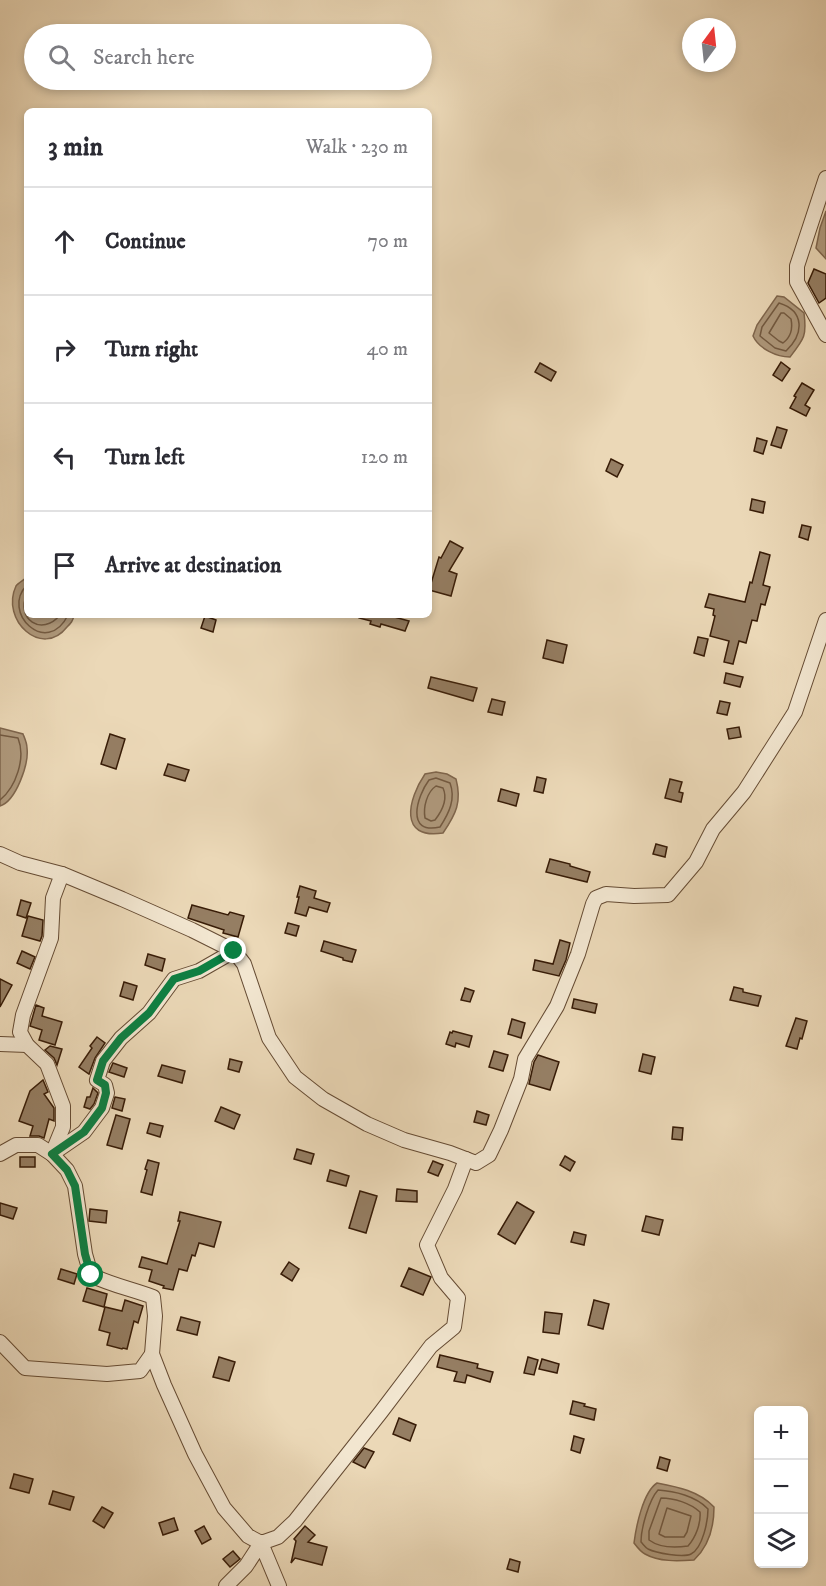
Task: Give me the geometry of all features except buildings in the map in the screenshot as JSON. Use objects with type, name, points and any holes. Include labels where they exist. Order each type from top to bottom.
[{"type":"street","points":[[826,178],[797,266],[797,282],[826,334]]},
{"type":"street","points":[[0,854],[20,863],[62,874],[192,930],[234,951],[244,964],[269,1038],[295,1077],[323,1099],[367,1124],[404,1140],[476,1163],[489,1155],[521,1079],[525,1059],[557,1006],[578,954],[592,904],[596,898],[606,894],[668,895],[696,862],[713,829],[744,792],[795,712],[826,620]]},
{"type":"street","points":[[52,1154],[63,1127],[63,1106],[47,1064],[27,1045],[20,1032],[23,1015],[51,938],[53,898],[62,874]]},
{"type":"street","points":[[52,1154],[84,1132],[102,1108],[106,1093],[105,1085],[97,1080],[103,1061],[121,1038],[149,1013],[174,979],[199,971],[234,951]]},
{"type":"street","points":[[0,1044],[27,1045]]},
{"type":"street","points":[[0,1155],[16,1145],[38,1145],[52,1154],[67,1170],[75,1186],[85,1254],[91,1275],[105,1282],[153,1297],[155,1316],[152,1354],[195,1454],[224,1508],[248,1536],[261,1543],[279,1586]]},
{"type":"street","points":[[226,1586],[246,1566],[261,1543],[278,1537],[295,1521],[431,1346],[454,1327],[458,1298],[441,1278],[428,1245],[455,1189],[466,1159]]},
{"type":"street","points":[[0,1342],[25,1368],[106,1374],[140,1371],[152,1354]]},
{"type":"water","points":[[826,211],[826,259],[816,248]]},
{"type":"water","points":[[777,296],[784,297],[804,313],[803,337],[790,357],[769,351],[759,345],[753,336],[757,325]]},
{"type":"water","points":[[24,579],[24,618],[73,618],[71,623],[57,636],[46,639],[36,637],[26,631],[14,611],[13,599],[16,586]]},
{"type":"water","points":[[0,728],[23,734],[27,744],[27,755],[24,772],[16,790],[6,803],[0,806]]},
{"type":"water","points":[[436,772],[456,779],[458,801],[457,808],[443,833],[429,834],[419,830],[413,824],[411,806],[425,774]]},
{"type":"water","points":[[657,1483],[695,1493],[714,1507],[710,1536],[694,1560],[675,1561],[650,1557],[634,1543],[638,1519],[644,1502]]},
{"type":"route","points":[[91,1275],[85,1254],[75,1186],[67,1170],[52,1154],[84,1132],[102,1108],[106,1093],[105,1085],[97,1080],[103,1061],[121,1038],[149,1013],[174,979],[199,971],[234,951]]}]
